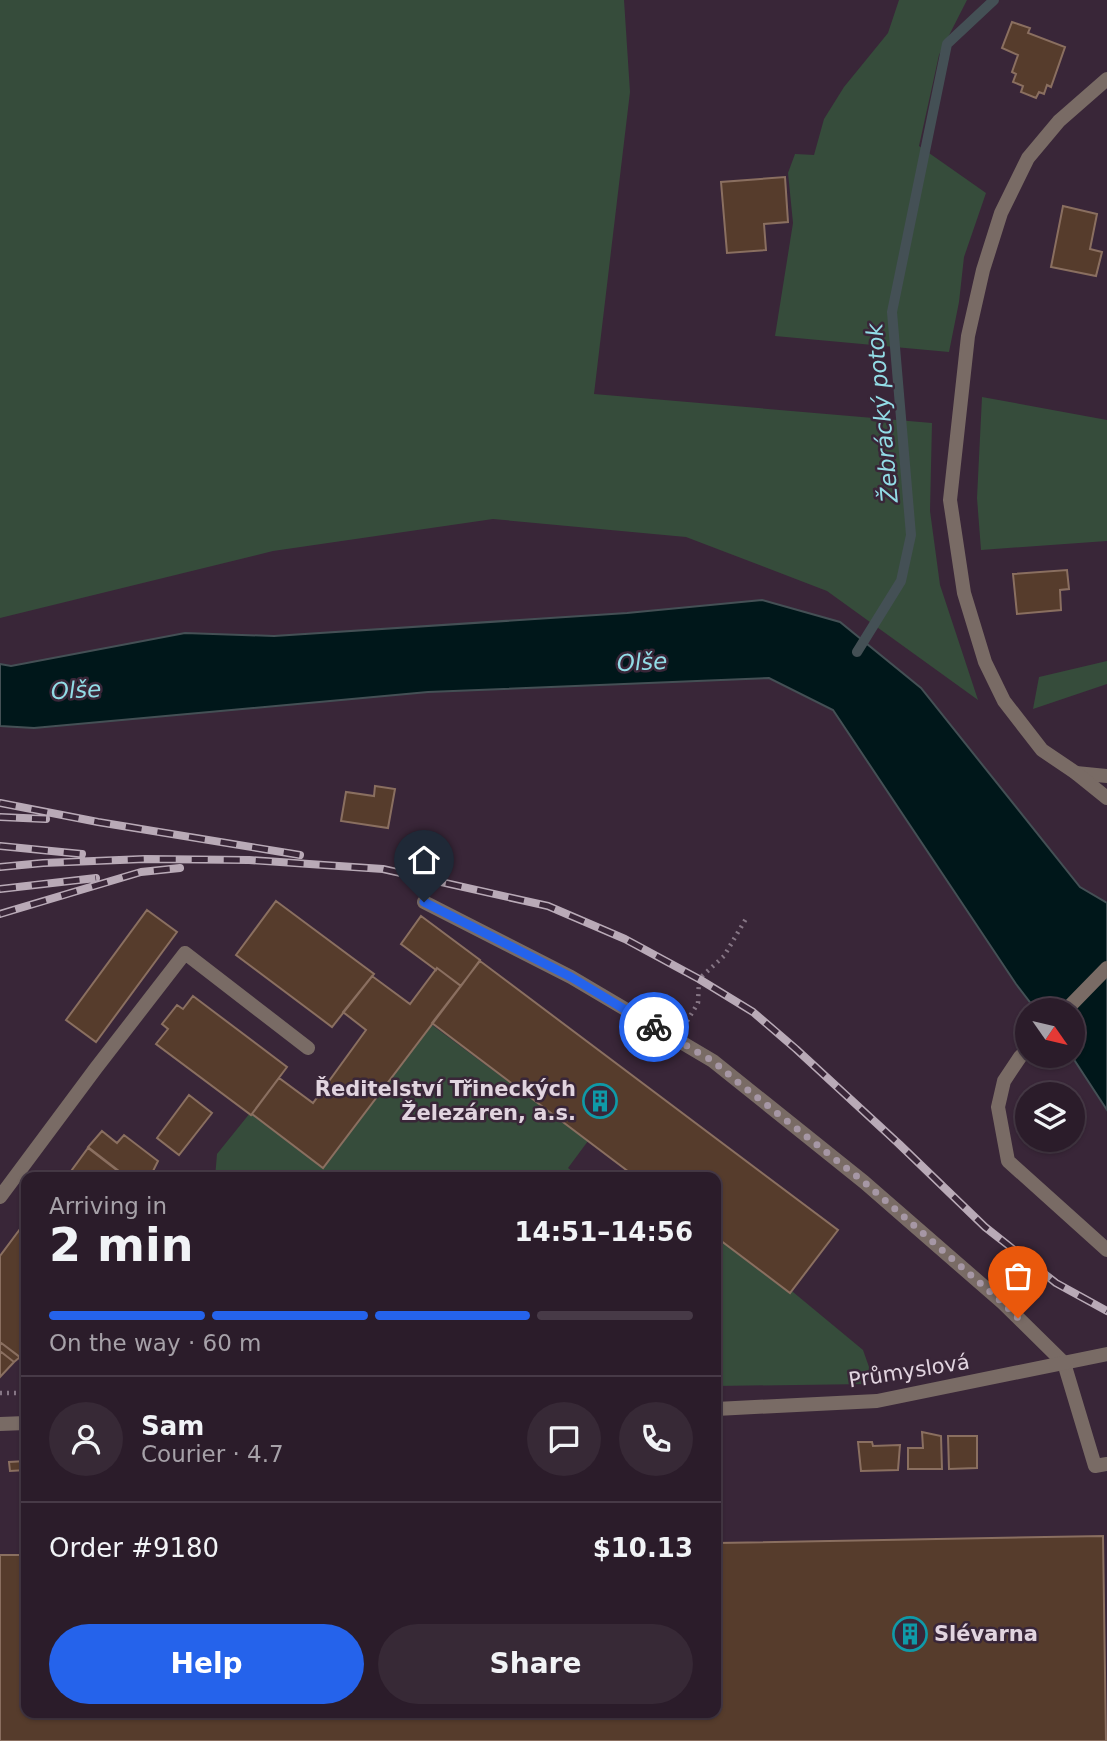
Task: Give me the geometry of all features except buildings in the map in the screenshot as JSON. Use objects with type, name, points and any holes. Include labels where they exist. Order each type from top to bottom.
[{"type":"street","points":[[1107,79],[1059,121],[1028,158],[1001,213],[983,270],[968,336],[950,500],[964,593],[985,662],[1004,701],[1042,750],[1107,798]]},
{"type":"street","points":[[1076,773],[1107,776]]},
{"type":"street","points":[[424,902],[571,977],[713,1061],[864,1182],[1003,1303],[1063,1363],[1095,1466],[1107,1464]]},
{"type":"street","points":[[0,1197],[185,953],[308,1048]]},
{"type":"street","points":[[1078,998],[1107,968]]},
{"type":"street","points":[[1015,1066],[1004,1081],[998,1107],[1008,1161],[1107,1250]]},
{"type":"street","name":"Průmyslová","points":[[721,1409],[877,1401],[1107,1354]]},
{"type":"street","points":[[0,1424],[21,1423]]},
{"type":"path","points":[[677,1040],[698,1003],[699,979],[724,956],[747,917]]},
{"type":"path","points":[[0,1393],[21,1393]]},
{"type":"green space","points":[[0,0],[624,0],[630,92],[594,394],[932,423],[930,511],[940,585],[978,700],[827,591],[686,537],[493,519],[273,551],[0,618]]},
{"type":"green space","points":[[899,0],[967,0],[939,55],[919,146],[986,193],[964,257],[949,352],[775,336],[793,223],[788,173],[795,154],[814,155],[824,119],[844,87],[888,33]]},
{"type":"green space","points":[[982,397],[1107,420],[1107,541],[981,550],[977,498]]},
{"type":"green space","points":[[1107,661],[1107,684],[1033,709],[1039,677]]},
{"type":"green space","points":[[428,1022],[588,1141],[568,1168],[573,1172],[216,1172],[217,1154],[250,1113],[320,1165]]},
{"type":"green space","points":[[721,1239],[793,1292],[863,1350],[869,1367],[867,1384],[721,1386]]},
{"type":"water","name":"Olše","points":[[762,600],[840,622],[921,688],[1080,887],[1107,903],[1107,1110],[1080,1068],[1085,1068],[1085,998],[1027,998],[833,710],[769,678],[428,692],[34,728],[0,726],[0,664],[11,666],[185,633],[274,636],[627,613]]},
{"type":"waterway","name":"Žebrácký potok","points":[[857,652],[901,581],[911,535],[892,312],[947,44],[994,0]]},
{"type":"railway","points":[[0,803],[300,855]]},
{"type":"railway","points":[[0,817],[46,819]]},
{"type":"railway","points":[[0,846],[82,854]]},
{"type":"railway","points":[[0,867],[145,859],[249,860],[383,869],[548,906],[625,939],[753,1012],[899,1144],[985,1227],[1056,1283],[1107,1311]]},
{"type":"railway","points":[[0,914],[141,872],[180,868]]},
{"type":"railway","points":[[0,889],[96,878]]},
{"type":"way so far","points":[[654,1027],[713,1061],[864,1182],[1018,1318]]},
{"type":"place","name":"Ředitelství Třineckých Železáren, a.s.","points":[[600,1101]]},
{"type":"place","name":"Slévarna","points":[[910,1634]]},
{"type":"route","points":[[424,902],[571,977],[654,1027]]}]
